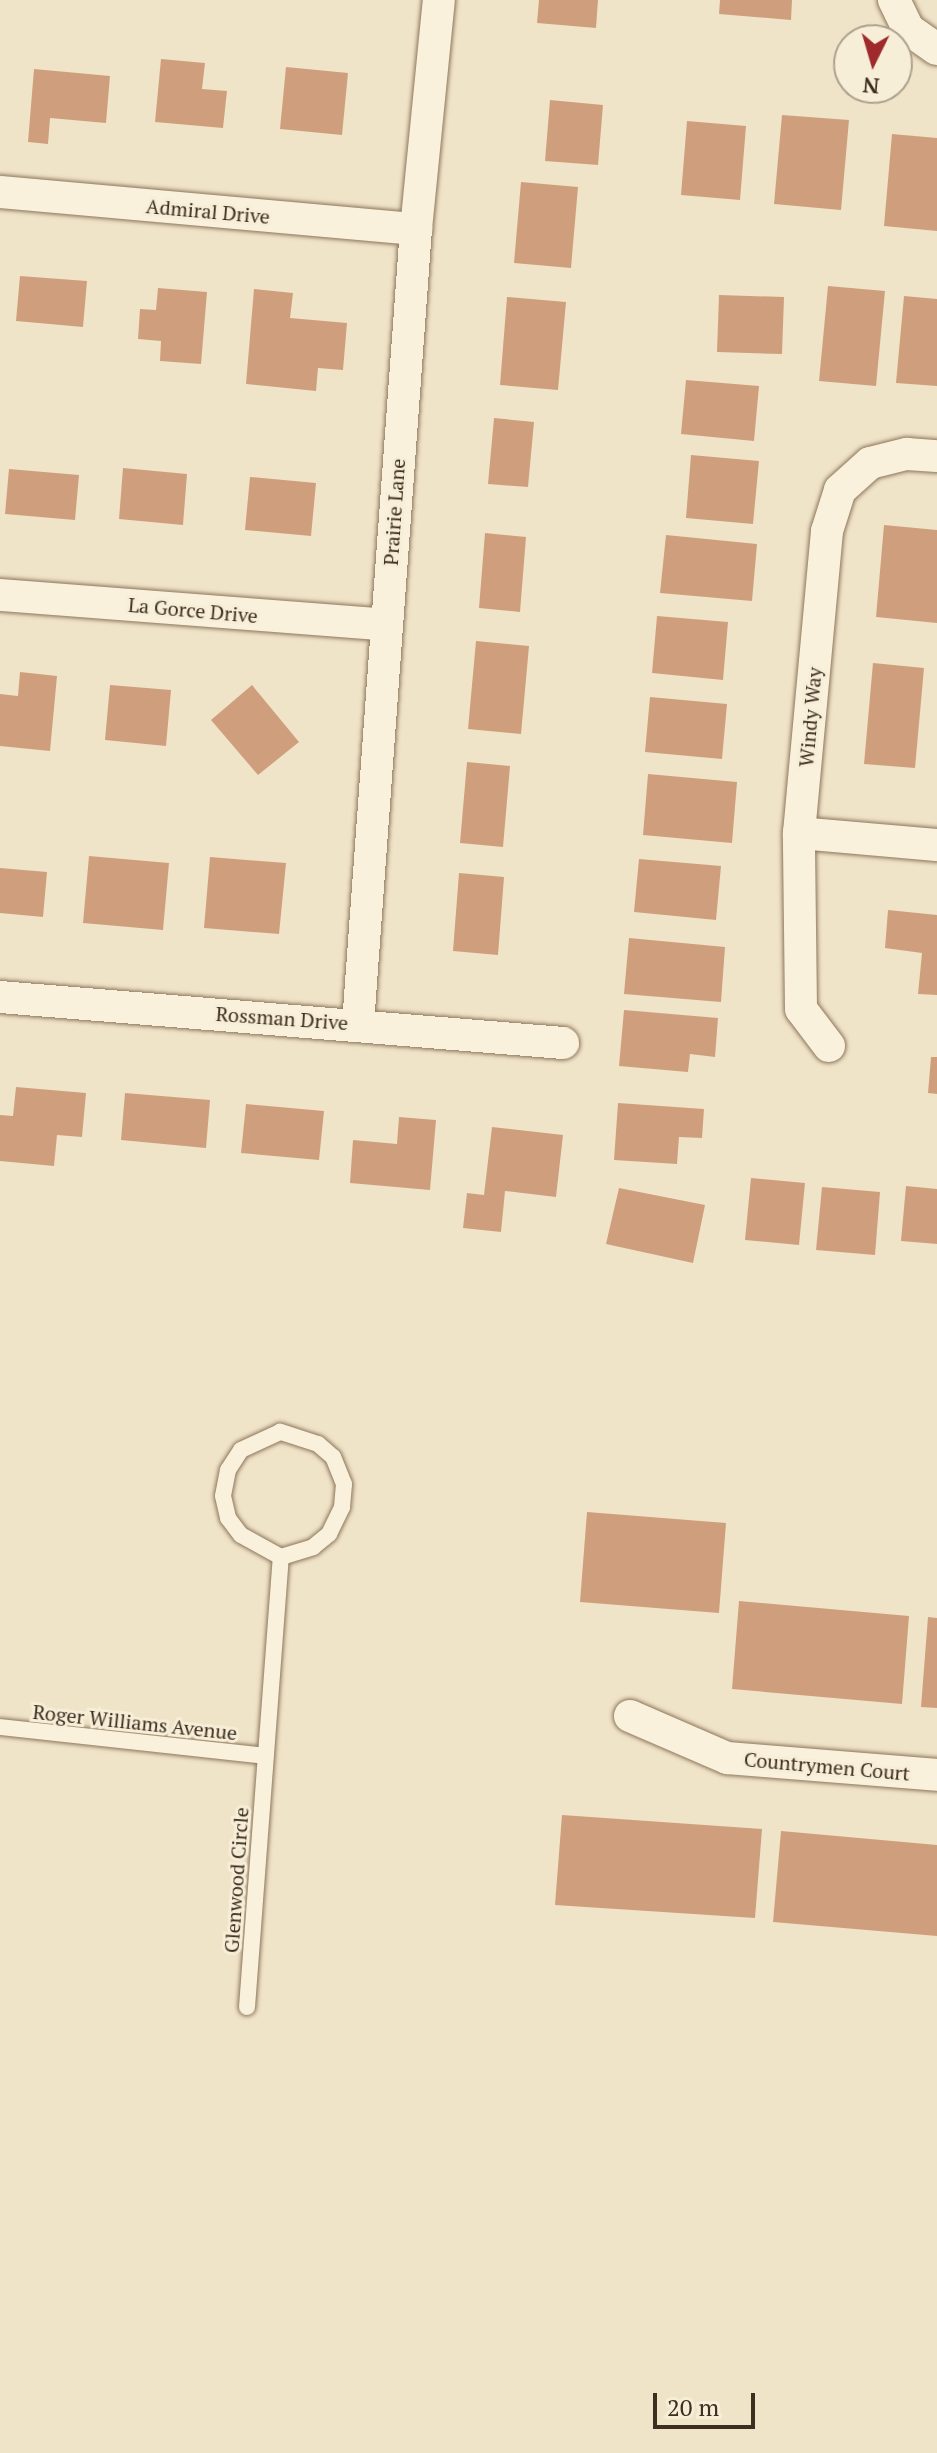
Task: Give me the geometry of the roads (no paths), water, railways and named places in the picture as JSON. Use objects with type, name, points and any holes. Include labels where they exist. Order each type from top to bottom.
[{"type":"street","name":"Prairie Lane","points":[[358,1024],[416,229],[439,0]]},
{"type":"street","points":[[894,0],[908,29],[937,49]]},
{"type":"street","name":"Admiral Drive","points":[[0,192],[416,229]]},
{"type":"street","name":"Windy Way","points":[[829,1046],[801,1009],[799,833],[827,531],[840,490],[870,463],[907,454],[937,456]]},
{"type":"street","name":"La Gorce Drive","points":[[0,595],[386,625]]},
{"type":"street","points":[[799,833],[937,845]]},
{"type":"street","name":"Rossman Drive","points":[[0,997],[563,1043]]},
{"type":"street","name":"Countrymen Court","points":[[630,1716],[727,1758],[937,1775]]},
{"type":"lane","points":[[280,1432],[318,1444],[333,1457],[344,1484],[342,1507],[329,1534],[313,1547],[281,1557],[241,1535],[228,1518],[223,1496],[228,1470],[241,1450],[280,1432]]},
{"type":"lane","name":"Glenwood Circle","points":[[247,2007],[281,1557]]},
{"type":"lane","name":"Roger Williams Avenue","points":[[0,1727],[265,1756]]}]
